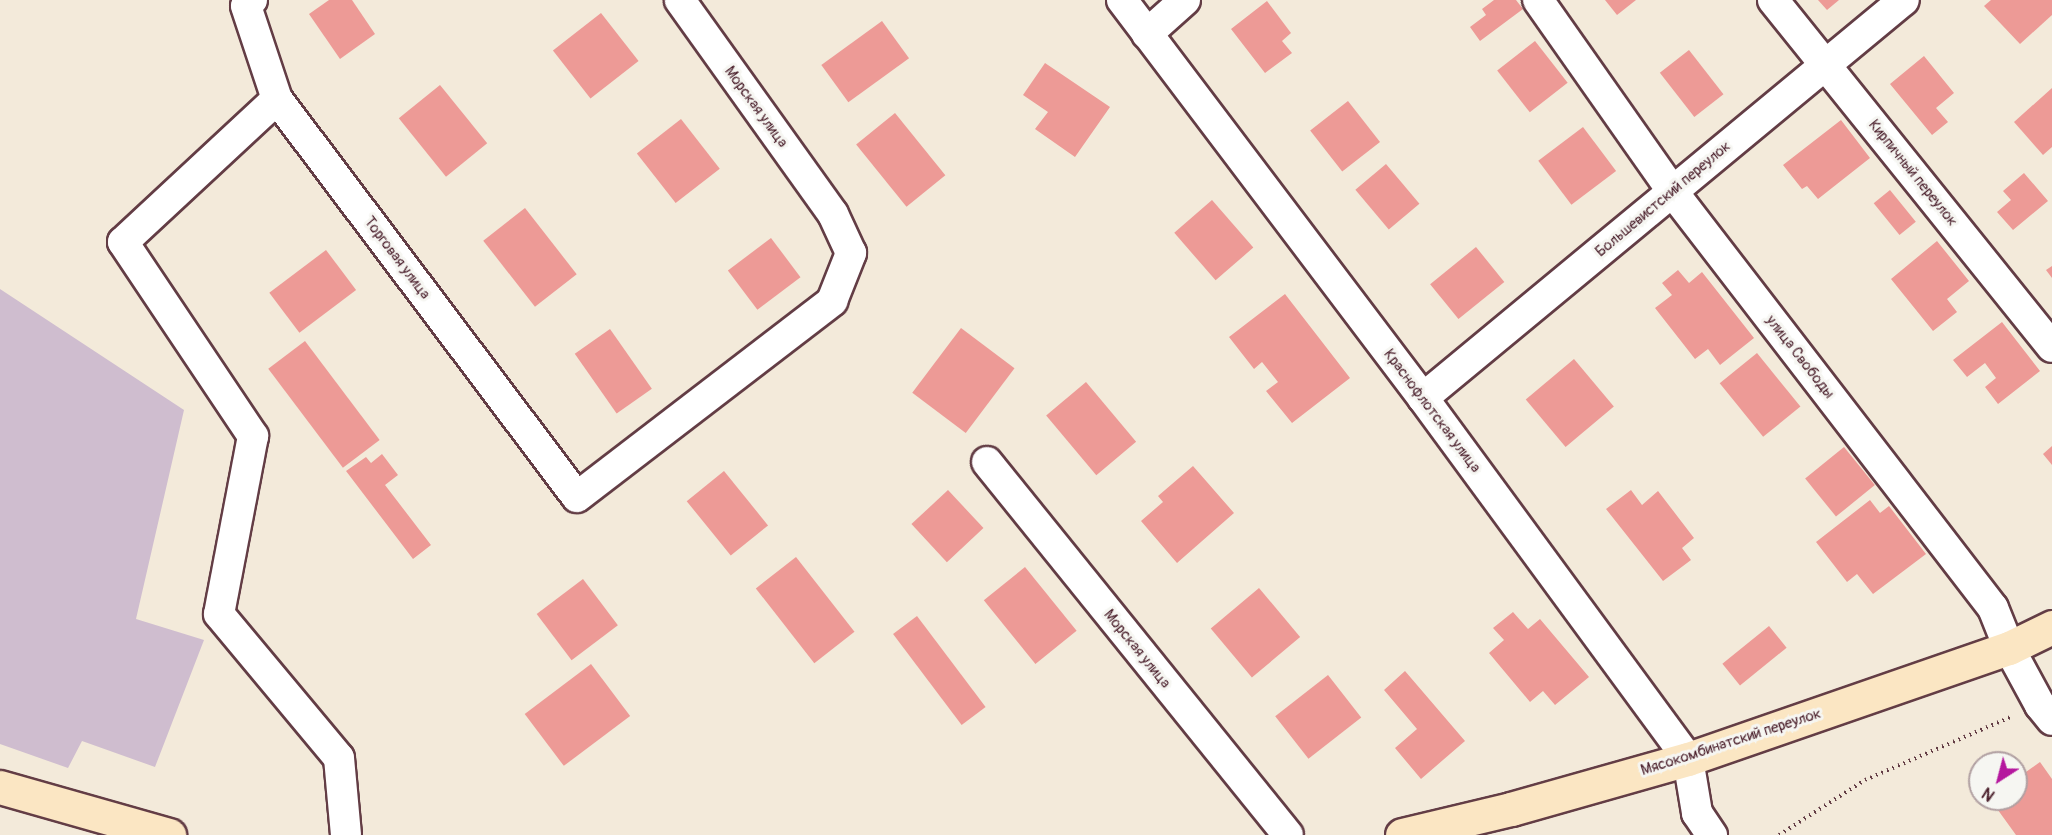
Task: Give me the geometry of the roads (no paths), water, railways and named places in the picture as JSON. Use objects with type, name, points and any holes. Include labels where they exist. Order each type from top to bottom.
[{"type":"main road","name":"Мясокомбинатский переулок","points":[[1402,835],[1511,808],[1688,759],[2009,648],[2052,627]]},
{"type":"main road","points":[[0,787],[169,835]]},
{"type":"street","name":"Морская улица","points":[[577,496],[832,302],[851,253],[833,214],[680,0]]},
{"type":"street","name":"Краснофлотская улица","points":[[1122,0],[1423,398],[1688,759],[1700,828]]},
{"type":"street","points":[[1147,34],[1185,0]]},
{"type":"street","name":"улица Свободы","points":[[1538,0],[1672,191],[1993,608],[2009,648],[2046,712]]},
{"type":"street","name":"Кирпичный переулок","points":[[1773,0],[2052,347]]},
{"type":"street","name":"Большевистский переулок","points":[[1423,398],[1904,0]]},
{"type":"street","name":"Торговая улица","points":[[249,3],[277,99],[577,496]]},
{"type":"street","points":[[277,99],[123,242],[253,436],[219,614],[339,758],[346,835]]},
{"type":"street","name":"Морская улица","points":[[987,462],[1288,835]]}]
